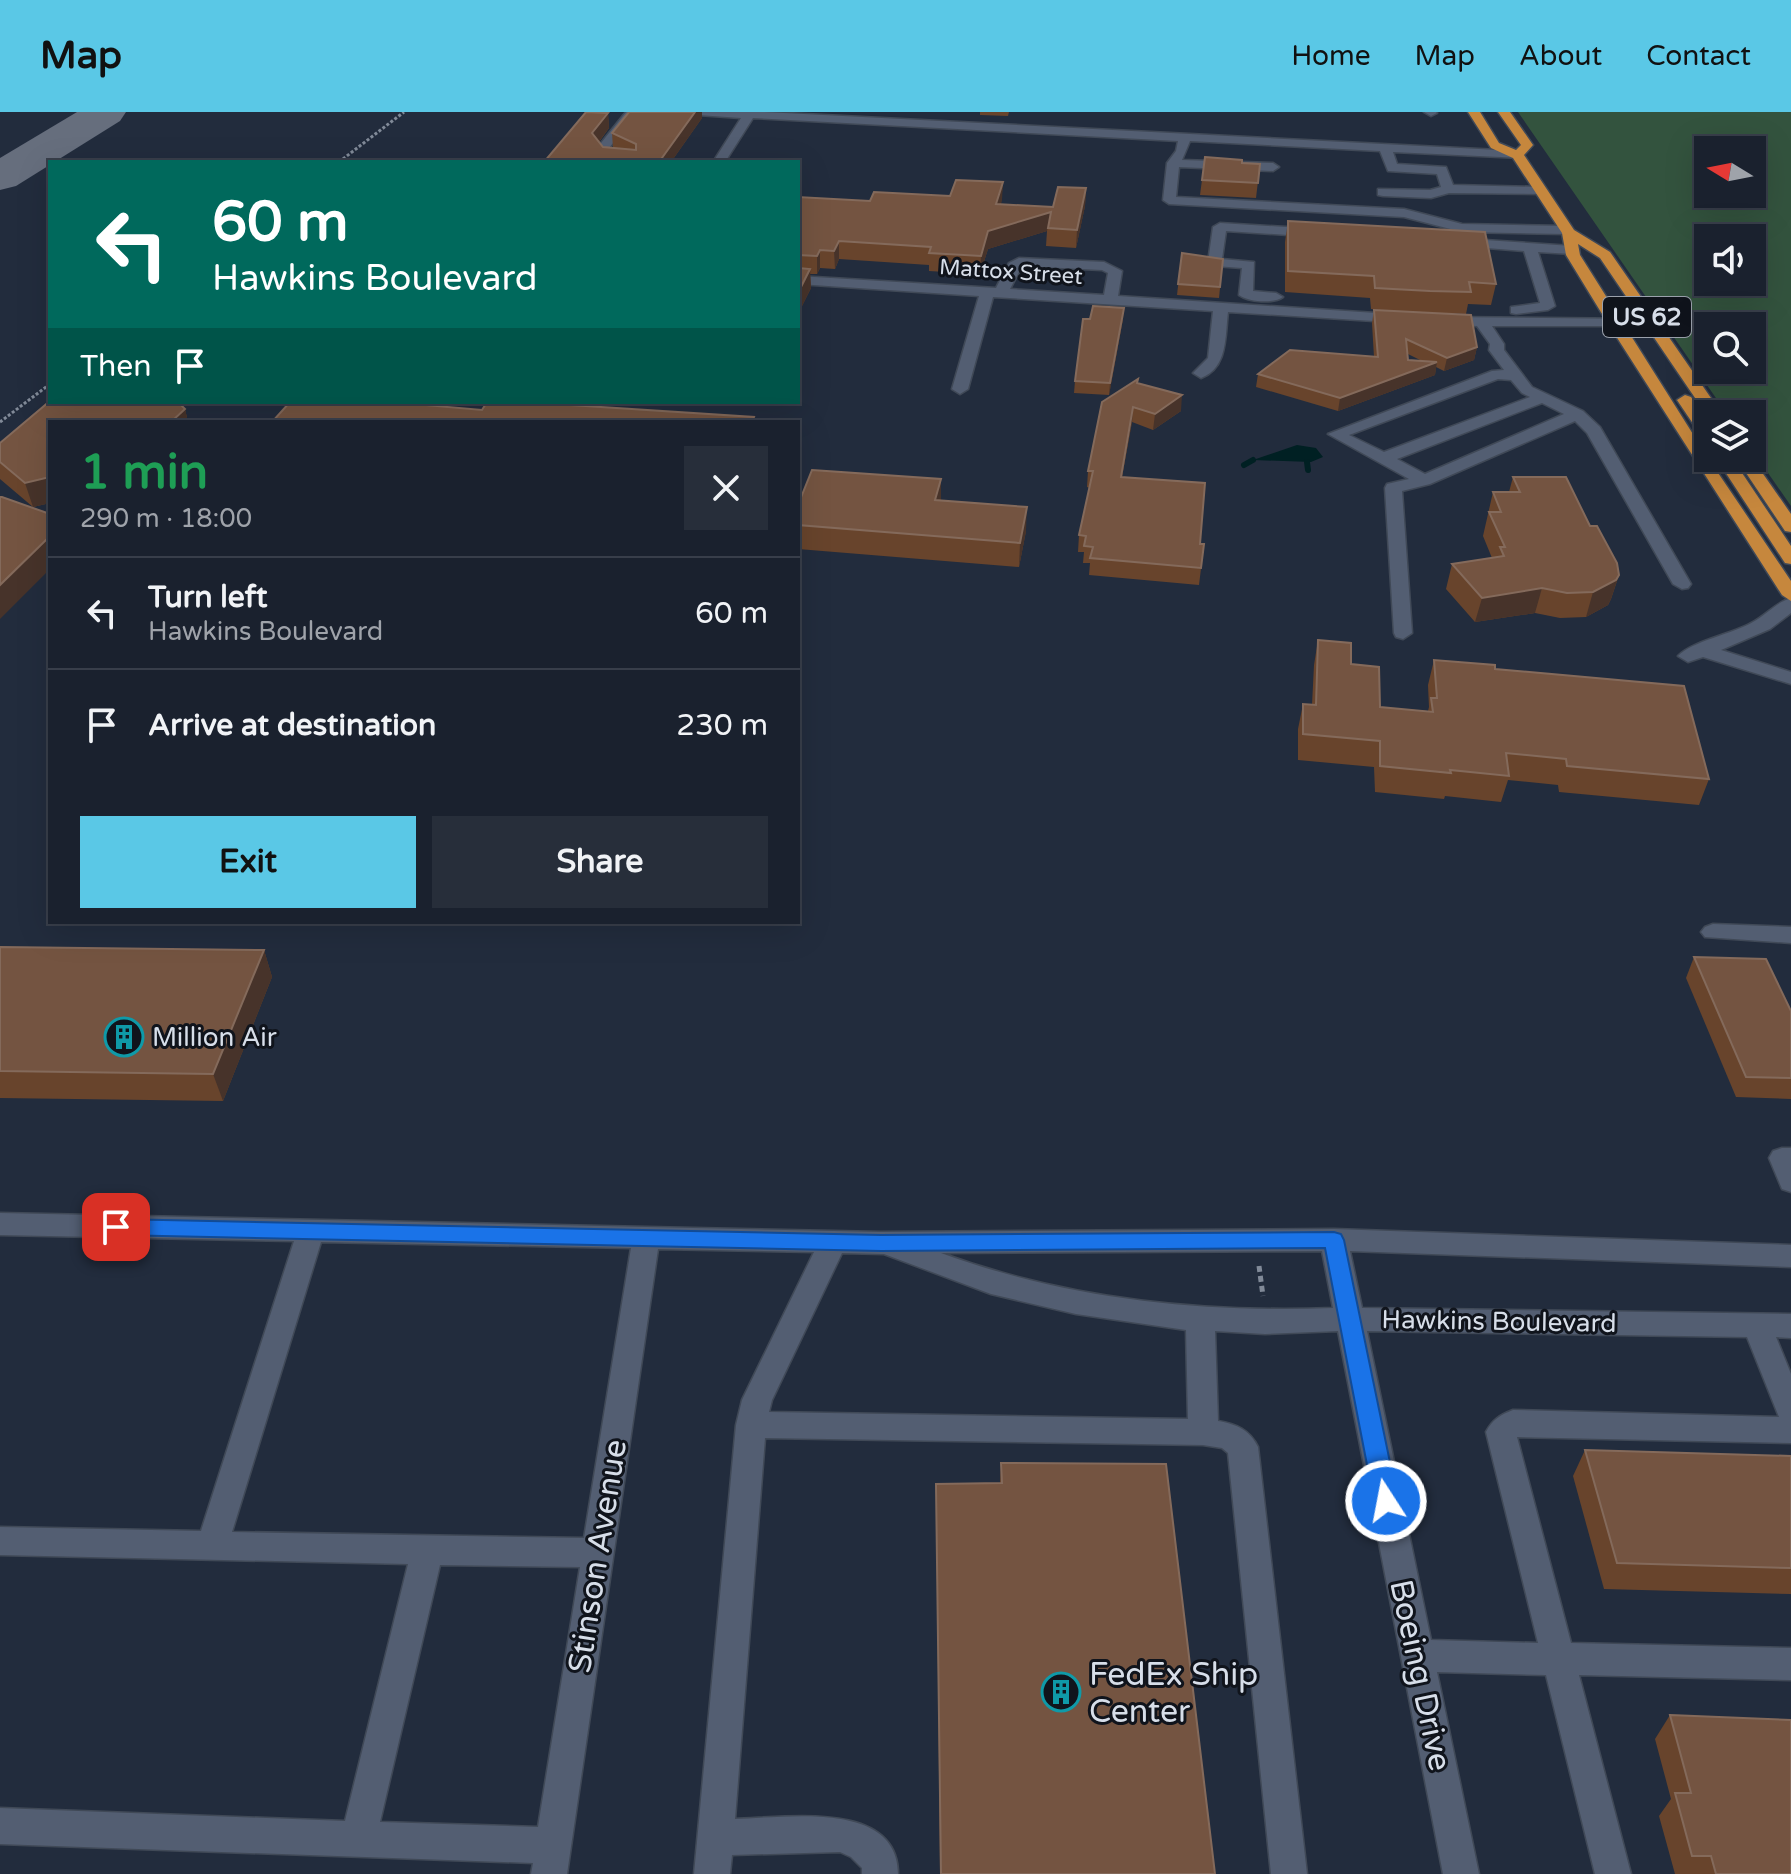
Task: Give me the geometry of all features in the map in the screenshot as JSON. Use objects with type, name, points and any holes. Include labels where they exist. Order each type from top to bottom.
[{"type":"highway","name":"US 62","points":[[1474,112],[1495,145],[1518,155],[1571,238],[1614,322],[1791,595]]},
{"type":"highway","name":"US 62","points":[[1504,112],[1527,145],[1518,155]]},
{"type":"highway","name":"US 62","points":[[1571,238],[1605,255],[1704,400]]},
{"type":"highway","points":[[1571,238],[1633,322],[1694,413]]},
{"type":"highway","points":[[1733,472],[1791,559]]},
{"type":"highway","points":[[1754,472],[1791,527]]},
{"type":"street","points":[[622,160],[611,157],[603,148],[632,112]]},
{"type":"street","points":[[698,112],[899,117],[1185,138],[1518,155]]},
{"type":"street","points":[[720,160],[750,113]]},
{"type":"street","points":[[1185,138],[1182,151],[1173,163],[1169,200],[1274,187]]},
{"type":"street","points":[[1265,142],[1274,187]]},
{"type":"street","points":[[1385,148],[1392,168],[1442,170],[1457,208]]},
{"type":"street","points":[[1173,163],[1462,228],[1571,238]]},
{"type":"street","points":[[1415,209],[1457,208],[1541,191]]},
{"type":"street","points":[[1383,192],[1431,194],[1457,208]]},
{"type":"street","points":[[1540,214],[1555,214]]},
{"type":"street","points":[[1330,234],[1220,227],[1215,262],[1249,265],[1246,295],[1412,306]]},
{"type":"street","points":[[1443,242],[1530,247],[1571,238]]},
{"type":"street","points":[[1442,307],[1522,310],[1548,306],[1530,247]]},
{"type":"street","points":[[960,389],[994,292],[1019,262],[1104,266],[1115,271],[1110,300]]},
{"type":"street","name":"Mattox Street","points":[[800,280],[1482,322],[1633,322]]},
{"type":"street","points":[[1201,373],[1215,359],[1221,307]]},
{"type":"street","points":[[1482,322],[1497,344],[1508,349],[1547,388],[1545,397]]},
{"type":"street","points":[[1497,344],[1496,350],[1527,390],[1577,414],[1594,430],[1682,584]]},
{"type":"street","points":[[1424,480],[1336,434],[1497,374],[1516,376]]},
{"type":"street","points":[[1383,458],[1545,397]]},
{"type":"street","points":[[1403,633],[1393,488],[1424,480],[1577,414]]},
{"type":"street","points":[[1791,604],[1763,625],[1694,653],[1791,678]]},
{"type":"street","points":[[1713,932],[1791,935]]},
{"type":"street","points":[[1791,1158],[1782,1158],[1791,1182]]},
{"type":"street","name":"Hawkins Boulevard","points":[[0,1224],[881,1243],[1334,1240],[1791,1256]]},
{"type":"street","points":[[212,1546],[311,1231]]},
{"type":"street","name":"Stinson Avenue","points":[[551,1860],[646,1238]]},
{"type":"street","name":"Boeing Drive","points":[[1334,1240],[1461,1874]]},
{"type":"street","points":[[712,1874],[751,1425],[757,1400],[833,1242]]},
{"type":"street","name":"Hawkins Boulevard","points":[[881,1243],[1005,1286],[1119,1311],[1200,1319],[1791,1326]]},
{"type":"street","points":[[1200,1319],[1203,1432]]},
{"type":"street","points":[[1757,1326],[1791,1411]]},
{"type":"street","points":[[1613,1874],[1501,1432],[1513,1423],[1791,1430]]},
{"type":"street","points":[[751,1425],[1203,1432],[1229,1436],[1243,1447],[1289,1874]]},
{"type":"street","points":[[0,1541],[598,1553]]},
{"type":"street","points":[[358,1839],[427,1551]]},
{"type":"street","points":[[1419,1656],[1791,1664]]},
{"type":"street","points":[[0,1826],[358,1839],[551,1860]]},
{"type":"street","points":[[716,1838],[840,1834],[864,1844],[880,1861],[880,1874]]},
{"type":"path","points":[[342,160],[404,112]]},
{"type":"path","points":[[0,422],[48,386]]},
{"type":"path","points":[[1258,1265],[1263,1300]]},
{"type":"shaded area","points":[[1518,112],[1791,112],[1791,506],[1766,470],[1766,400],[1717,400],[1706,384],[1766,384],[1766,312],[1694,312],[1694,366]]},
{"type":"shaded area","points":[[1297,445],[1316,448],[1323,457],[1311,462],[1253,460]]},
{"type":"building","points":[[586,112],[608,113],[592,133],[603,147],[636,150],[636,144],[612,133],[629,112],[695,112],[660,160],[546,160]]},
{"type":"building","points":[[1205,157],[1260,164],[1258,183],[1202,180]]},
{"type":"building","points":[[956,180],[1003,182],[996,204],[1053,207],[1058,187],[1086,188],[1077,230],[1048,228],[1051,212],[988,231],[981,256],[929,253],[931,247],[839,241],[834,251],[820,250],[817,256],[800,255],[800,197],[870,201],[874,192],[950,196]]},
{"type":"building","points":[[1288,221],[1485,232],[1496,284],[1469,282],[1471,292],[1375,288],[1374,276],[1288,271]]},
{"type":"building","points":[[1182,253],[1223,259],[1220,287],[1178,284]]},
{"type":"building","points":[[800,268],[810,269],[800,289]]},
{"type":"building","points":[[1093,306],[1124,308],[1110,383],[1075,381],[1083,319],[1090,319]]},
{"type":"building","points":[[1374,310],[1471,315],[1477,347],[1447,358],[1406,339],[1408,360],[1437,362],[1340,398],[1258,374],[1290,350],[1378,357]]},
{"type":"building","points":[[1138,379],[1137,383],[1182,395],[1155,414],[1133,407],[1121,477],[1205,483],[1201,568],[1090,558],[1093,547],[1084,546],[1086,536],[1079,535],[1093,471],[1088,471],[1102,402]]},
{"type":"building","points":[[48,403],[180,404],[185,409],[173,420],[48,420],[48,477],[25,483],[0,462],[0,443]]},
{"type":"building","points":[[288,404],[413,404],[482,410],[486,404],[555,404],[754,417],[753,420],[274,420]]},
{"type":"building","points":[[812,470],[941,479],[935,500],[1027,507],[1020,543],[800,525],[800,500]]},
{"type":"building","points":[[1513,477],[1566,477],[1590,526],[1597,526],[1617,563],[1619,575],[1616,580],[1593,592],[1567,593],[1542,588],[1482,598],[1452,564],[1504,556],[1500,547],[1505,547],[1489,512],[1501,512],[1493,492],[1520,492]]},
{"type":"building","points":[[2,497],[48,513],[48,538],[0,585]]},
{"type":"building","points":[[1318,640],[1351,643],[1351,664],[1379,667],[1380,707],[1433,712],[1431,698],[1437,698],[1434,660],[1495,665],[1495,669],[1684,686],[1709,779],[1567,766],[1566,759],[1506,753],[1509,776],[1380,766],[1380,741],[1303,734],[1303,704],[1316,705]]},
{"type":"building","name":"Million Air","points":[[0,947],[264,950],[213,1074],[0,1071]]},
{"type":"building","points":[[1694,957],[1766,959],[1791,1011],[1791,1078],[1746,1077]]},
{"type":"building","points":[[1585,1450],[1791,1456],[1791,1568],[1617,1563]]},
{"type":"building","name":"FedEx Ship Center","points":[[1001,1463],[1166,1464],[1215,1874],[941,1874],[936,1484],[1002,1483]]},
{"type":"building","points":[[1670,1715],[1791,1720],[1791,1874],[1716,1874],[1711,1856],[1692,1856],[1675,1793],[1691,1793]]},
{"type":"waterway","points":[[1244,465],[1253,460]]},
{"type":"waterway","points":[[1307,462],[1308,470]]},
{"type":"taxiway","points":[[0,177],[106,112]]},
{"type":"place","name":"Million Air","points":[[124,1037]]},
{"type":"place","name":"FedEx Ship Center","points":[[1061,1692]]},
{"type":"route","points":[[116,1227],[881,1243],[1334,1240],[1386,1501]]}]
